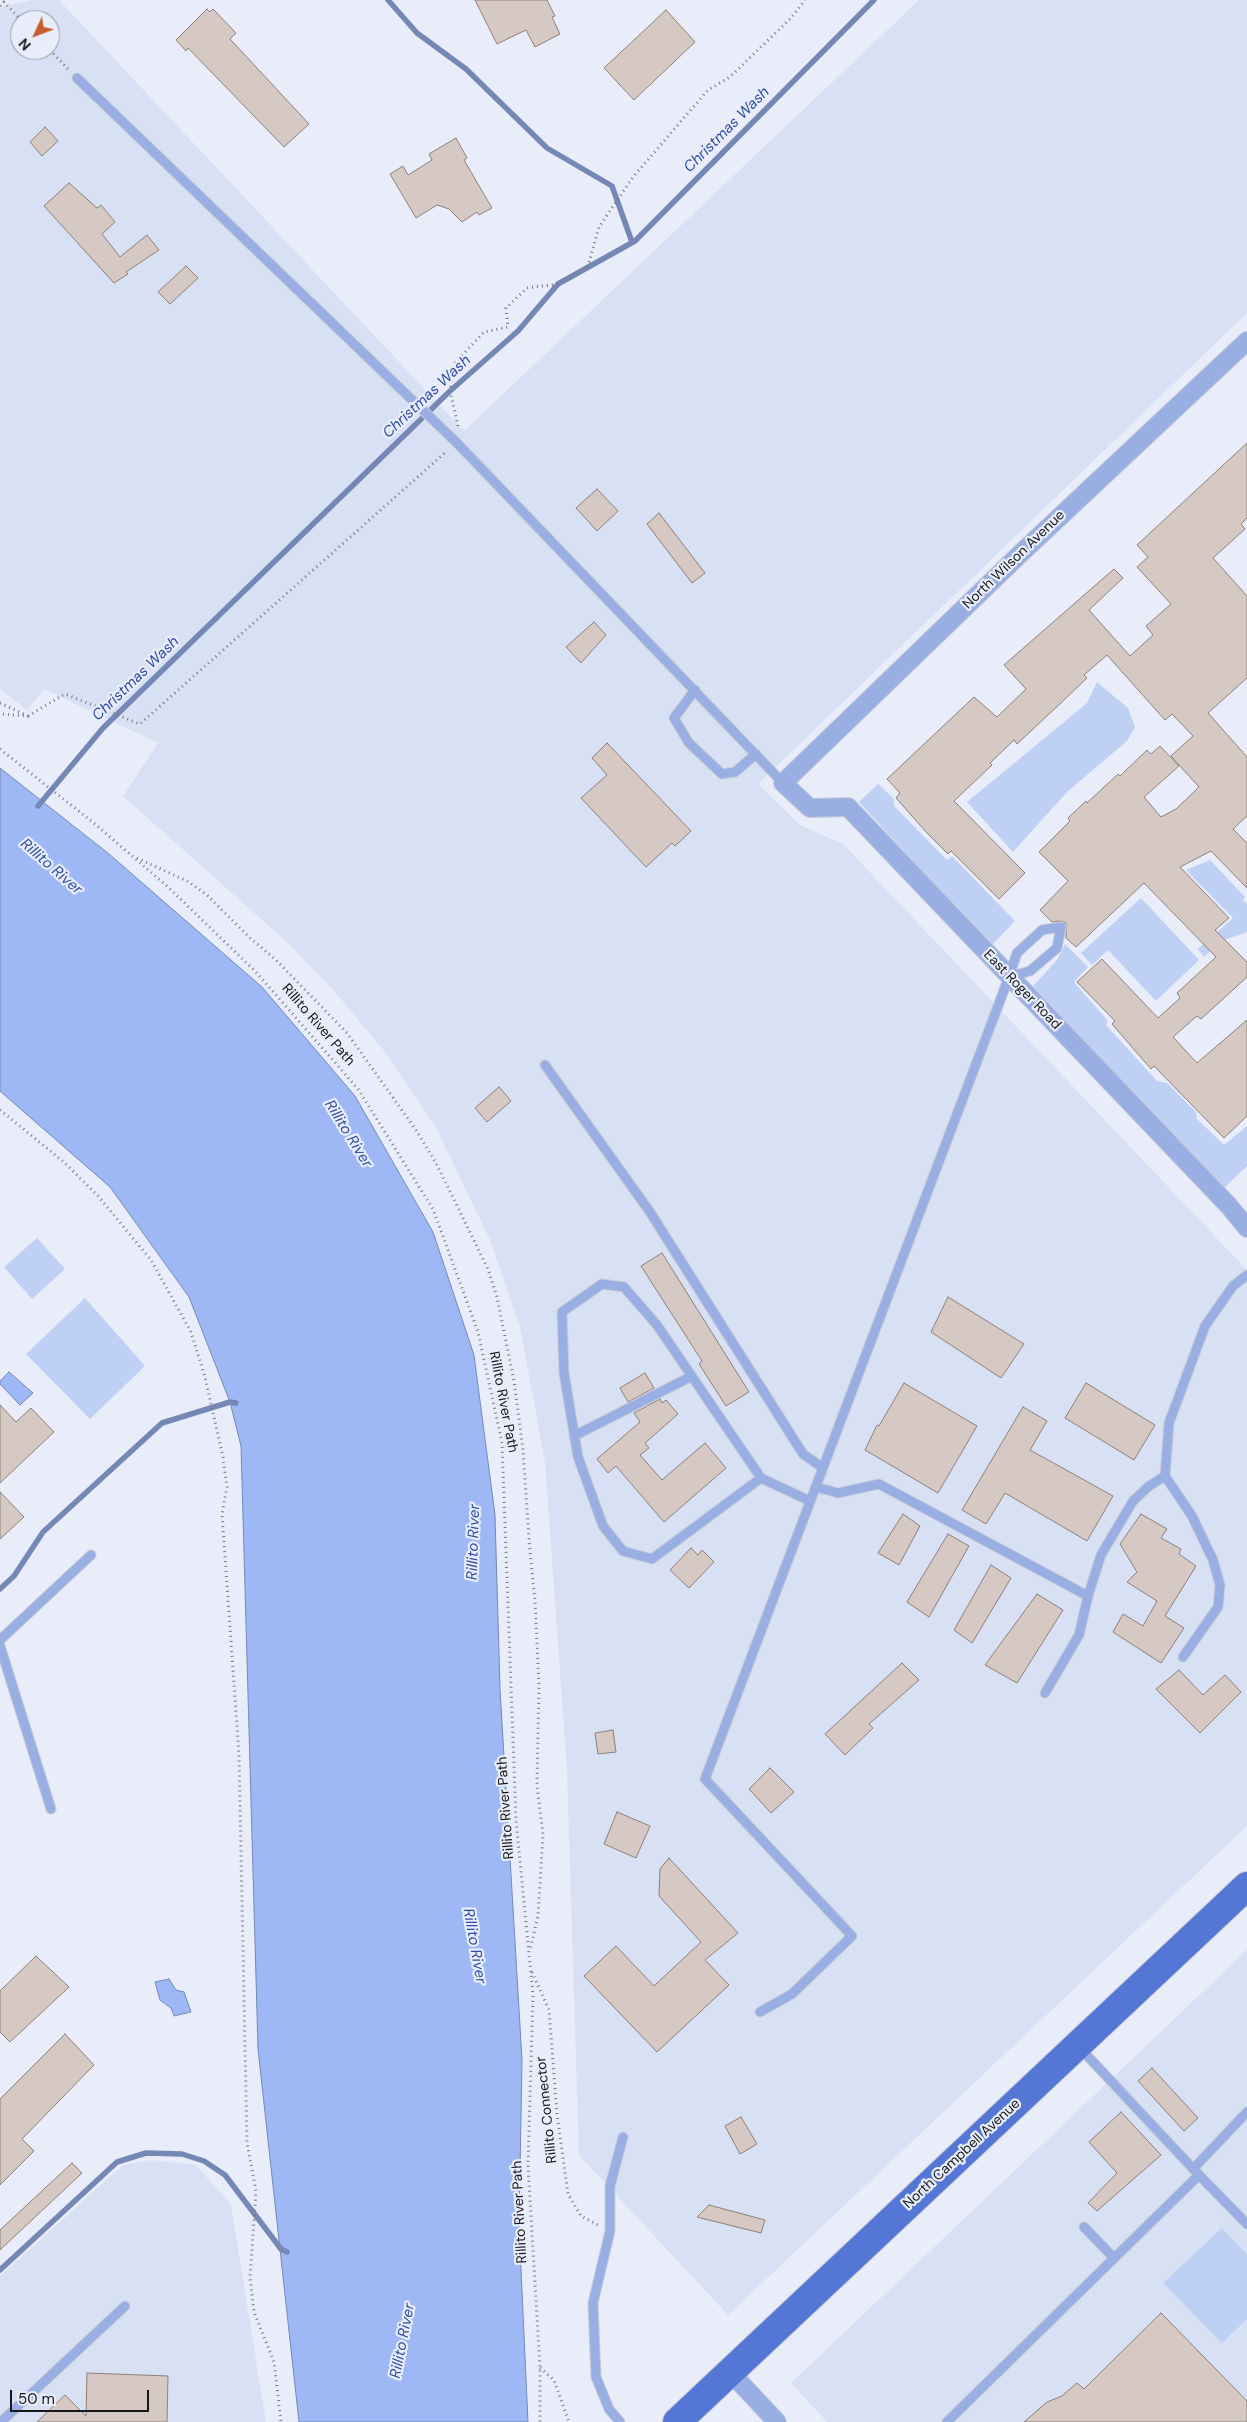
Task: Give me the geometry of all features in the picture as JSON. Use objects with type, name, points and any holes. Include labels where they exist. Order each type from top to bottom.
[{"type":"main road","name":"North Campbell Avenue","points":[[678,2422],[1247,1886]]},
{"type":"street","name":"North Wilson Avenue","points":[[783,783],[1018,556],[1247,341]]},
{"type":"street","name":"East Roger Road","points":[[783,783],[810,808],[848,807],[1229,1206],[1247,1228]]},
{"type":"street","points":[[730,2372],[777,2422]]},
{"type":"lane","points":[[76,78],[457,443],[783,783]]},
{"type":"lane","points":[[695,690],[674,718],[689,743],[722,774],[735,772],[756,754]]},
{"type":"lane","points":[[760,2012],[792,1994],[852,1936],[705,1779],[1017,953],[1042,930],[1061,927],[1057,948],[1030,971],[1009,977]]},
{"type":"lane","points":[[544,1065],[650,1212],[803,1454],[823,1468]]},
{"type":"lane","points":[[1183,1657],[1218,1607],[1220,1585],[1213,1560],[1192,1516],[1165,1476],[1169,1423],[1205,1326],[1233,1286],[1247,1275]]},
{"type":"lane","points":[[761,1478],[652,1558],[623,1551],[603,1526],[578,1457],[564,1373],[562,1312],[602,1284],[624,1287],[657,1325],[761,1478],[810,1501]]},
{"type":"lane","points":[[574,1436],[692,1376]]},
{"type":"lane","points":[[1046,1693],[1079,1635],[1088,1596],[1101,1555],[1128,1510],[1149,1486],[1165,1476]]},
{"type":"lane","points":[[816,1487],[838,1493],[879,1484],[1088,1596]]},
{"type":"lane","points":[[0,1640],[90,1555]]},
{"type":"lane","points":[[0,1646],[51,1808]]},
{"type":"lane","points":[[1077,2045],[1247,2224]]},
{"type":"lane","points":[[947,2422],[1114,2258],[1196,2172],[1247,2112]]},
{"type":"lane","points":[[620,2422],[609,2409],[596,2377],[593,2303],[610,2231],[610,2186],[623,2137]]},
{"type":"lane","points":[[1084,2227],[1114,2258]]},
{"type":"lane","points":[[1,2422],[124,2306]]},
{"type":"path","points":[[0,714],[28,716],[65,694],[140,724],[457,443],[460,436],[450,391],[453,365],[484,332],[508,327],[506,308],[527,288],[558,284],[588,266],[599,227],[633,177],[708,90],[730,77],[791,18],[805,0]]},
{"type":"path","points":[[0,6],[4,2],[12,10]]},
{"type":"path","points":[[59,60],[76,78]]},
{"type":"path","points":[[0,703],[28,716]]},
{"type":"path","name":"Rillito River Path","points":[[0,748],[95,824],[168,887],[256,972],[358,1089],[433,1209],[474,1323],[502,1443],[516,1820],[533,1995],[528,2165],[540,2368],[540,2422]]},
{"type":"path","points":[[132,856],[189,882],[208,896],[250,938],[275,959],[347,1033],[426,1147],[488,1269],[497,1297],[514,1380],[523,1450],[535,1600],[539,1686],[537,1786],[543,1834],[538,1916],[529,1954]]},
{"type":"path","points":[[0,1110],[65,1163],[130,1232],[151,1260],[191,1332],[216,1426],[227,1487],[222,1514],[239,1755],[247,2143],[256,2191],[250,2277],[254,2312],[274,2362],[281,2422]]},
{"type":"path","name":"Rillito Connector","points":[[530,1969],[549,2010],[557,2114],[568,2194],[581,2216],[610,2231]]},
{"type":"path","points":[[540,2368],[554,2380],[569,2422]]},
{"type":"shaded area","points":[[32,0],[59,0],[464,431],[919,0],[1247,0],[1247,313],[758,784],[800,825],[843,844],[1247,1270],[1247,1826],[728,2315],[579,2155],[567,1770],[545,1462],[520,1327],[490,1240],[435,1126],[385,1052],[335,992],[289,944],[123,796],[158,743],[44,689],[27,710],[0,689],[0,7]]},
{"type":"shaded area","points":[[1097,682],[1128,708],[1135,727],[1127,741],[1067,792],[1013,852],[967,802],[1087,703]]},
{"type":"shaded area","points":[[878,784],[894,799],[894,806],[947,860],[952,856],[1015,921],[991,946],[859,802]]},
{"type":"shaded area","points":[[1210,860],[1245,897],[1243,900],[1247,904],[1247,932],[1221,941],[1204,957],[1198,949],[1233,918],[1186,870]]},
{"type":"shaded area","points":[[1141,898],[1199,960],[1156,1001],[1108,950],[1092,965],[1081,953]]},
{"type":"shaded area","points":[[1065,944],[1088,967],[1074,982],[1108,1021],[1106,1025],[1157,1081],[1167,1083],[1196,1112],[1197,1119],[1224,1145],[1247,1126],[1247,1166],[1223,1189],[1033,986],[1057,960]]},
{"type":"shaded area","points":[[37,1238],[65,1269],[32,1299],[4,1267]]},
{"type":"shaded area","points":[[85,1298],[145,1366],[90,1419],[26,1354]]},
{"type":"shaded area","points":[[1247,1950],[1247,2422],[827,2422],[791,2383]]},
{"type":"shaded area","points":[[151,2160],[196,2165],[231,2205],[266,2422],[0,2422],[0,2276],[123,2165]]},
{"type":"shaded area","points":[[1222,2228],[1247,2254],[1247,2319],[1222,2343],[1163,2283]]},
{"type":"water","name":"Rillito River","points":[[0,768],[109,854],[262,987],[355,1096],[433,1232],[474,1355],[495,1515],[500,1689],[522,2060],[519,2226],[528,2422],[299,2422],[258,2049],[241,1446],[230,1402],[189,1297],[110,1187],[0,1091]]},
{"type":"water","points":[[9,1372],[33,1393],[20,1405],[0,1384],[0,1381]]},
{"type":"water","points":[[169,1979],[176,1990],[184,1992],[191,2012],[174,2016],[171,2008],[160,2000],[155,1982]]},
{"type":"building","points":[[475,0],[547,0],[555,16],[552,17],[560,34],[535,47],[526,30],[497,44]]},
{"type":"building","points":[[207,9],[210,12],[213,9],[236,33],[230,39],[309,124],[284,147],[188,48],[186,51],[176,40]]},
{"type":"building","points":[[666,10],[695,42],[634,100],[604,68]]},
{"type":"building","points":[[45,127],[58,141],[42,156],[30,142]]},
{"type":"building","points":[[456,138],[467,158],[464,160],[492,208],[479,215],[477,212],[462,222],[449,209],[437,205],[416,218],[390,174],[403,166],[408,175],[432,160],[429,154]]},
{"type":"building","points":[[69,183],[97,208],[101,205],[115,222],[102,234],[120,257],[147,235],[159,250],[126,272],[128,274],[114,283],[44,206]]},
{"type":"building","points":[[186,266],[198,278],[170,304],[158,292]]},
{"type":"building","points":[[1247,443],[1247,518],[1241,524],[1245,529],[1213,558],[1247,596],[1247,678],[1208,713],[1247,757],[1247,816],[1233,829],[1247,843],[1247,888],[1211,851],[1180,867],[1229,918],[1215,930],[1247,962],[1247,977],[1201,1019],[1197,1016],[1173,1037],[1197,1063],[1247,1020],[1247,1116],[1224,1138],[1154,1066],[1151,1069],[1112,1024],[1115,1021],[1077,982],[1102,959],[1158,1018],[1180,998],[1177,993],[1216,957],[1144,883],[1076,947],[1066,938],[1066,923],[1060,921],[1052,922],[1040,910],[1068,881],[1039,852],[1070,821],[1068,818],[1118,774],[1120,776],[1147,750],[1151,754],[1160,746],[1179,766],[1144,797],[1161,817],[1176,809],[1199,787],[1171,756],[1193,736],[1172,714],[1165,720],[1107,655],[1084,675],[1087,678],[1063,701],[1017,744],[1014,740],[990,763],[992,765],[954,801],[1025,873],[999,899],[951,851],[948,854],[927,833],[896,798],[900,793],[887,779],[974,697],[997,717],[1026,689],[1004,665],[1114,569],[1123,578],[1089,610],[1130,656],[1153,635],[1146,626],[1171,604],[1137,567],[1148,557],[1137,545]]},
{"type":"building","points":[[597,489],[618,511],[597,531],[576,508]]},
{"type":"building","points":[[659,513],[705,573],[692,583],[647,524]]},
{"type":"building","points":[[594,622],[606,635],[581,663],[566,647]]},
{"type":"building","points":[[607,743],[691,831],[675,846],[672,843],[646,867],[581,798],[607,775],[592,758]]},
{"type":"building","points":[[499,1087],[511,1101],[487,1122],[475,1108]]},
{"type":"building","points":[[662,1253],[749,1392],[726,1406],[699,1364],[702,1361],[641,1266]]},
{"type":"building","points":[[948,1297],[1024,1344],[1001,1378],[931,1332]]},
{"type":"building","points":[[645,1373],[654,1388],[628,1402],[620,1388]]},
{"type":"building","points":[[904,1383],[977,1426],[938,1493],[865,1450],[877,1425],[879,1426]]},
{"type":"building","points":[[1086,1383],[1155,1425],[1134,1460],[1065,1418]]},
{"type":"building","points":[[660,1399],[662,1403],[666,1400],[678,1414],[645,1443],[649,1448],[640,1455],[662,1480],[705,1443],[726,1468],[664,1522],[616,1466],[608,1473],[597,1459],[640,1422],[634,1413]]},
{"type":"building","points":[[0,1405],[16,1422],[31,1408],[54,1432],[0,1483]]},
{"type":"building","points":[[1023,1407],[1047,1421],[1030,1450],[1113,1496],[1087,1541],[1005,1493],[986,1524],[962,1510]]},
{"type":"building","points":[[0,1492],[24,1517],[0,1539]]},
{"type":"building","points":[[903,1514],[920,1526],[899,1565],[878,1553]]},
{"type":"building","points":[[1141,1514],[1167,1529],[1161,1538],[1181,1549],[1179,1554],[1196,1566],[1165,1616],[1184,1628],[1161,1663],[1113,1632],[1123,1614],[1143,1626],[1157,1601],[1127,1582],[1137,1572],[1120,1544]]},
{"type":"building","points":[[948,1534],[969,1546],[929,1617],[907,1602]]},
{"type":"building","points":[[691,1548],[698,1555],[702,1550],[714,1562],[689,1588],[670,1570]]},
{"type":"building","points":[[991,1565],[1011,1578],[972,1643],[954,1630]]},
{"type":"building","points":[[1037,1594],[1063,1610],[1017,1683],[985,1665]]},
{"type":"building","points":[[902,1663],[919,1680],[869,1724],[873,1728],[845,1755],[825,1734]]},
{"type":"building","points":[[1179,1670],[1203,1695],[1225,1675],[1241,1692],[1200,1733],[1156,1689]]},
{"type":"building","points":[[613,1730],[616,1752],[598,1754],[595,1733]]},
{"type":"building","points":[[770,1768],[794,1792],[771,1813],[749,1789]]},
{"type":"building","points":[[617,1812],[650,1826],[636,1858],[604,1844]]},
{"type":"building","points":[[669,1858],[738,1933],[705,1960],[729,1985],[657,2052],[584,1976],[616,1946],[654,1986],[701,1942],[659,1896],[660,1869]]},
{"type":"building","points":[[36,1956],[69,1987],[10,2042],[0,2032],[0,1991]]},
{"type":"building","points":[[65,2034],[94,2065],[22,2139],[34,2151],[0,2185],[0,2099]]},
{"type":"building","points":[[1152,2068],[1198,2118],[1184,2131],[1138,2081]]},
{"type":"building","points":[[1121,2112],[1161,2155],[1097,2211],[1088,2203],[1117,2173],[1089,2142]]},
{"type":"building","points":[[741,2117],[757,2144],[740,2154],[725,2126]]},
{"type":"building","points":[[72,2163],[82,2173],[0,2250],[0,2230]]},
{"type":"building","points":[[709,2205],[765,2220],[761,2233],[697,2217]]},
{"type":"building","points":[[1161,2313],[1247,2401],[1247,2422],[1024,2422],[1047,2402],[1062,2396],[1077,2383],[1084,2389]]},
{"type":"building","points":[[87,2373],[168,2376],[167,2422],[37,2422],[65,2395],[86,2416]]},
{"type":"waterway","points":[[388,0],[417,33],[466,69],[547,148],[612,186],[632,242]]},
{"type":"waterway","name":"Christmas Wash","points":[[38,806],[103,728],[450,391],[518,331],[558,284],[635,241],[874,0]]},
{"type":"waterway","points":[[0,1589],[14,1576],[43,1532],[162,1423],[230,1402],[236,1403]]},
{"type":"waterway","points":[[0,2270],[117,2162],[146,2153],[182,2154],[204,2161],[225,2175],[281,2249],[287,2252]]}]
